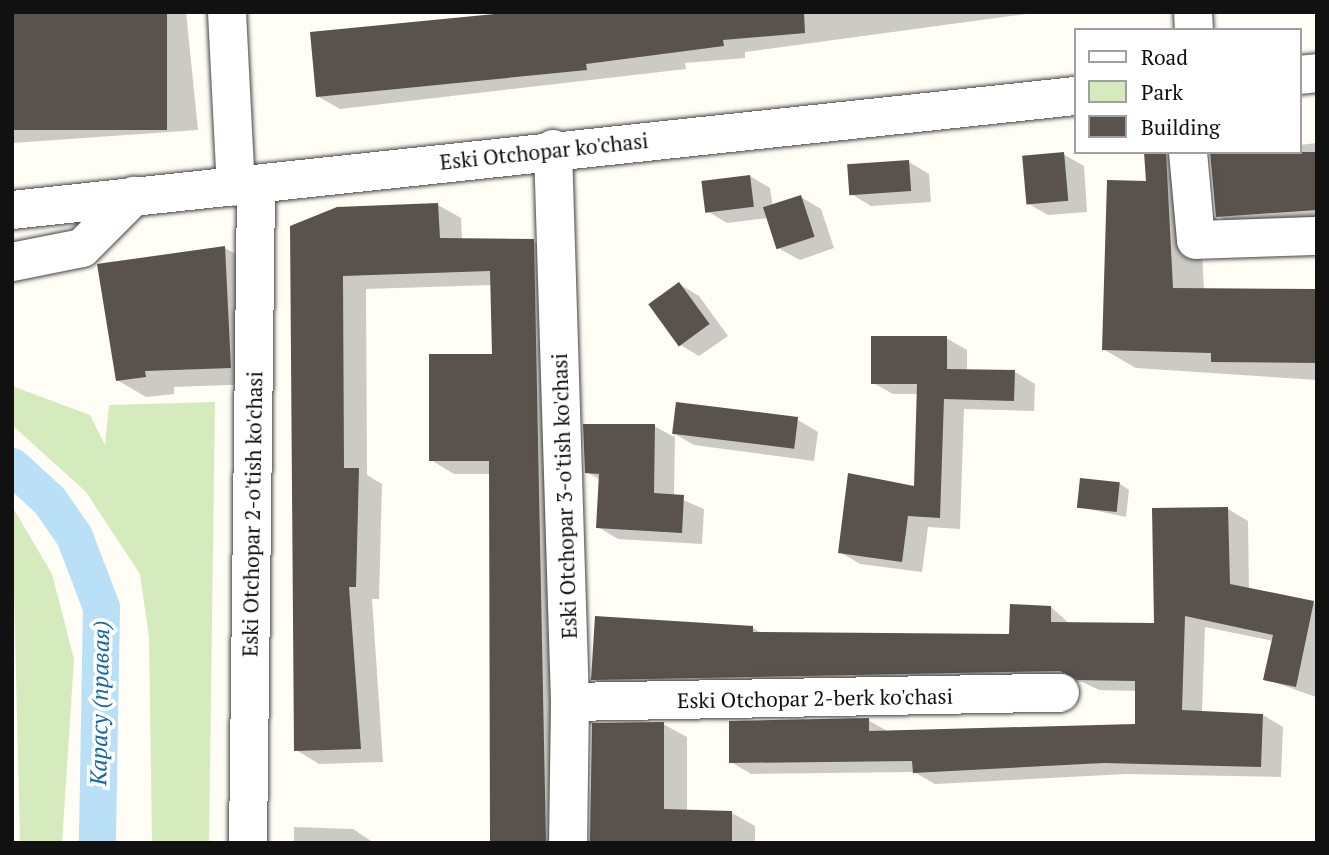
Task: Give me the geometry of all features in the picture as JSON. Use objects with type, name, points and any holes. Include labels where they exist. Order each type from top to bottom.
[{"type":"street","name":"Eski Otchopar 2-o'tish ko'chasi","points":[[227,12],[246,186],[248,843]]},
{"type":"street","name":"Eski Otchopar ko'chasi","points":[[12,209],[246,186],[553,149],[1074,96]]},
{"type":"street","name":"Eski Otchopar 3-o'tish ko'chasi","points":[[553,149],[570,702],[568,843]]},
{"type":"street","points":[[1188,154],[1196,240],[1317,236]]},
{"type":"street","points":[[12,262],[82,248],[134,196]]},
{"type":"street","name":"Eski Otchopar 2-berk ko'chasi","points":[[570,702],[1060,693]]},
{"type":"green space","points":[[12,386],[90,415],[105,445],[109,405],[215,402],[209,843],[152,843],[149,637],[140,574],[86,492],[12,425]]},
{"type":"green space","points":[[12,506],[52,574],[74,659],[62,843],[20,843]]},
{"type":"building","points":[[12,12],[167,12],[167,130],[12,130]]},
{"type":"building","points":[[515,12],[804,12],[805,33],[723,40],[724,46],[586,64],[587,70],[316,97],[310,32]]},
{"type":"building","points":[[1064,152],[1068,201],[1026,204],[1022,156]]},
{"type":"building","points":[[1317,152],[1317,210],[1216,217],[1210,154]]},
{"type":"building","points":[[1144,154],[1166,154],[1173,288],[1317,289],[1317,363],[1211,362],[1211,353],[1102,350],[1107,180],[1146,181]]},
{"type":"building","points":[[909,160],[911,191],[849,195],[847,164]]},
{"type":"building","points":[[750,175],[754,207],[705,213],[701,181]]},
{"type":"building","points":[[801,195],[815,237],[777,249],[763,207]]},
{"type":"building","points":[[438,203],[440,238],[534,239],[546,843],[490,843],[489,461],[429,461],[429,354],[492,354],[490,271],[343,276],[344,468],[359,468],[356,587],[349,587],[361,749],[294,751],[290,226],[337,207]]},
{"type":"building","points":[[225,246],[231,368],[145,371],[146,377],[116,381],[97,264]]},
{"type":"building","points":[[679,282],[710,324],[679,346],[648,304]]},
{"type":"building","points":[[871,336],[947,336],[947,369],[1015,370],[1014,401],[944,399],[940,518],[908,516],[902,562],[838,553],[848,473],[914,486],[917,384],[871,384]]},
{"type":"building","points":[[676,402],[798,417],[794,449],[672,434]]},
{"type":"building","points":[[583,424],[655,424],[654,493],[684,495],[682,533],[596,528],[599,474],[585,473]]},
{"type":"building","points":[[1080,478],[1120,482],[1117,512],[1077,508]]},
{"type":"building","points":[[1228,507],[1230,584],[1314,601],[1296,687],[1263,680],[1273,635],[1185,616],[1182,710],[1263,714],[1261,767],[1104,763],[913,773],[912,761],[729,763],[729,721],[869,718],[869,731],[1135,724],[1135,681],[1077,680],[1060,671],[591,680],[595,616],[753,626],[753,632],[1009,634],[1010,604],[1051,606],[1051,622],[1154,623],[1152,508]]},
{"type":"building","points":[[664,722],[664,809],[732,811],[732,843],[590,843],[592,723]]},
{"type":"waterway","name":"Карасу (правая)","points":[[12,466],[49,500],[74,536],[101,607],[97,843]]}]
